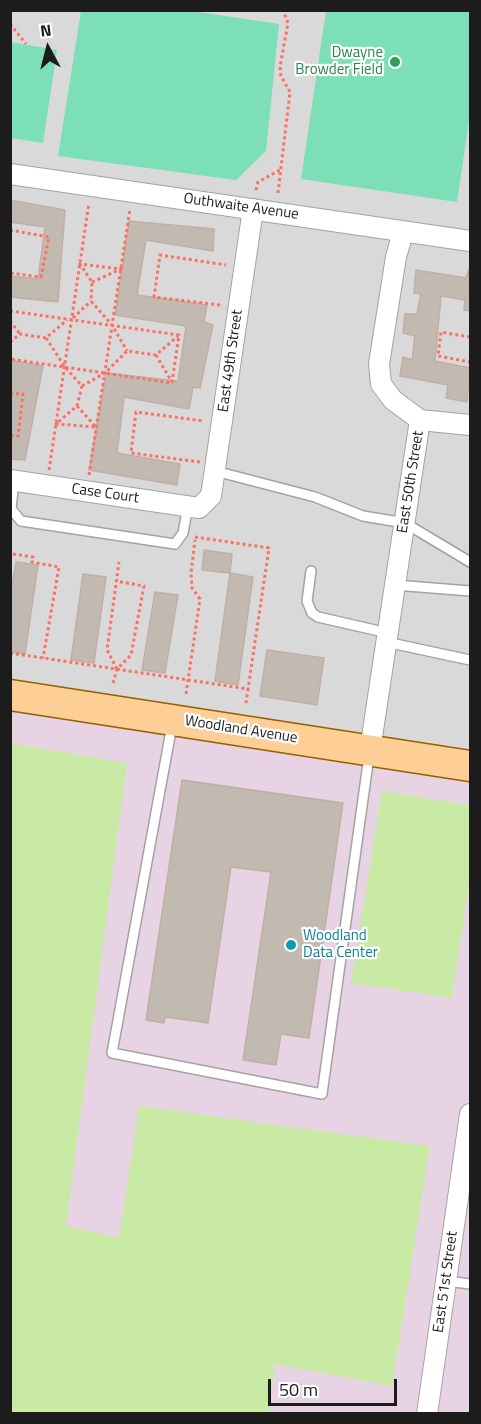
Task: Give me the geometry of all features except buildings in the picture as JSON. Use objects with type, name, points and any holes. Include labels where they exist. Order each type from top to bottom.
[{"type":"main road","name":"Woodland Avenue","points":[[10,695],[179,707],[370,750],[471,766]]},
{"type":"street","name":"Outhwaite Avenue","points":[[10,174],[254,199],[403,232],[471,241]]},
{"type":"street","name":"East 49th Street","points":[[193,507],[212,496],[211,467],[254,199]]},
{"type":"street","name":"East 50th Street","points":[[370,750],[420,420],[393,400],[381,384],[379,364],[396,257],[403,232]]},
{"type":"street","points":[[420,420],[471,425]]},
{"type":"street","name":"Case Court","points":[[12,480],[193,507]]},
{"type":"street","name":"East 51st Street","points":[[427,1413],[471,1114]]},
{"type":"lane","points":[[211,467],[315,497],[363,516],[405,523],[471,562]]},
{"type":"lane","points":[[12,480],[11,509],[21,521],[175,544],[183,533],[193,507]]},
{"type":"lane","points":[[310,571],[307,601],[312,613],[318,617],[471,660]]},
{"type":"lane","points":[[395,585],[471,591]]},
{"type":"lane","points":[[179,707],[112,1053],[322,1094],[370,750]]},
{"type":"lane","points":[[446,1281],[471,1284]]},
{"type":"path","points":[[278,193],[290,92],[281,76],[280,67],[288,23],[283,10]]},
{"type":"path","points":[[10,24],[26,44]]},
{"type":"path","points":[[254,199],[258,182],[280,170]]},
{"type":"path","points":[[48,476],[90,198]]},
{"type":"path","points":[[88,483],[130,205]]},
{"type":"path","points":[[10,230],[49,237],[41,277],[10,273]]},
{"type":"path","points":[[229,306],[154,297],[160,255],[234,267]]},
{"type":"path","points":[[80,264],[121,269]]},
{"type":"path","points":[[80,264],[92,282],[91,301],[112,325],[127,351]]},
{"type":"path","points":[[92,282],[121,269]]},
{"type":"path","points":[[10,321],[20,334],[46,338],[91,301]]},
{"type":"path","points":[[10,311],[179,335]]},
{"type":"path","points":[[471,337],[441,332],[438,356],[471,362]]},
{"type":"path","points":[[10,342],[20,334]]},
{"type":"path","points":[[127,351],[156,355],[179,335]]},
{"type":"path","points":[[172,382],[179,335]]},
{"type":"path","points":[[46,338],[65,367],[82,386]]},
{"type":"path","points":[[56,424],[77,405],[82,386],[105,373],[127,351]]},
{"type":"path","points":[[156,355],[172,382]]},
{"type":"path","points":[[10,359],[172,382]]},
{"type":"path","points":[[10,393],[23,394],[18,436],[10,435]]},
{"type":"path","points":[[77,405],[96,427]]},
{"type":"path","points":[[211,467],[131,453],[136,412],[212,422]]},
{"type":"path","points":[[56,424],[96,427]]},
{"type":"path","points":[[179,707],[189,680],[200,598],[192,588],[191,573],[196,530]]},
{"type":"path","points":[[195,537],[269,548],[246,703]]},
{"type":"path","points":[[13,554],[33,557],[32,562],[59,567],[43,658]]},
{"type":"path","points":[[117,669],[107,650],[119,562]]},
{"type":"path","points":[[113,683],[117,669],[131,654],[144,586],[116,581]]},
{"type":"path","points":[[10,654],[248,689]]},
{"type":"shaded area","points":[[11,11],[470,11],[470,766],[11,695]]},
{"type":"shaded area","points":[[11,695],[470,766],[470,1413],[11,1414]]},
{"type":"green space","points":[[81,11],[192,11],[279,24],[266,151],[236,180],[58,156]]},
{"type":"green space","name":"Dwayne Browder Field","points":[[326,11],[470,11],[470,114],[457,202],[301,179]]},
{"type":"green space","points":[[10,42],[57,50],[43,143],[11,138]]},
{"type":"green space","points":[[10,743],[127,763],[66,1226],[119,1238],[139,1106],[430,1146],[392,1386],[275,1364],[269,1413],[11,1413]]},
{"type":"green space","points":[[382,791],[470,805],[470,877],[452,998],[351,983]]},
{"type":"place","name":"Dwayne Browder Field","points":[[395,62]]},
{"type":"place","name":"Woodland Data Center","points":[[291,945]]}]
